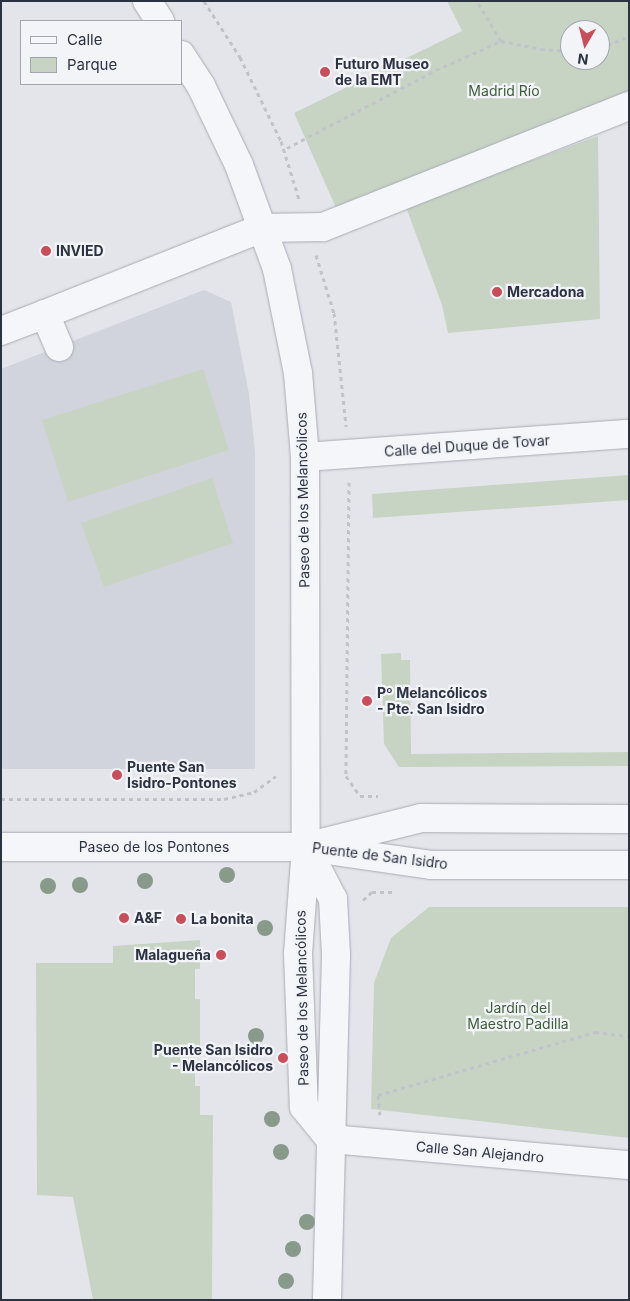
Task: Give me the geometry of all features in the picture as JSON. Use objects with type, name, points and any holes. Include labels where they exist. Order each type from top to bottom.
[{"type":"street","points":[[147,1],[159,20]]},
{"type":"street","name":"Paseo de los Melancólicos","points":[[182,57],[226,136],[262,228],[277,269],[298,373],[305,457],[306,848],[298,954],[304,1106],[330,1139]]},
{"type":"street","points":[[1,331],[262,228],[323,227],[629,106]]},
{"type":"street","points":[[45,314],[58,347]]},
{"type":"street","name":"Calle del Duque de Tovar","points":[[305,457],[629,434]]},
{"type":"street","name":"Puente de San Isidro","points":[[306,848],[394,824],[431,818],[629,819]]},
{"type":"street","name":"Paseo de los Pontones","points":[[1,847],[306,848]]},
{"type":"street","name":"Paseo de los Melancólicos","points":[[306,848],[333,899],[336,955],[327,1300]]},
{"type":"street","name":"Puente de San Isidro","points":[[306,848],[431,864],[629,865]]},
{"type":"street","name":"Calle San Alejandro","points":[[330,1139],[629,1165]]},
{"type":"path","points":[[477,1],[501,41]]},
{"type":"path","points":[[610,44],[629,36]]},
{"type":"path","points":[[287,148],[436,70],[501,41],[541,49],[560,50]]},
{"type":"path","points":[[349,476],[346,776],[360,796],[386,796]]},
{"type":"path","points":[[1,799],[224,799],[254,792],[273,776]]},
{"type":"path","points":[[378,1095],[595,1032],[629,1036]]},
{"type":"shaded area","points":[[204,290],[231,302],[249,394],[255,452],[255,769],[1,769],[1,369]]},
{"type":"green space","name":"Madrid Río","points":[[447,1],[629,1],[629,121],[345,228],[294,113],[462,31]]},
{"type":"green space","points":[[598,136],[600,319],[448,333],[442,305],[406,207]]},
{"type":"green space","points":[[203,369],[229,450],[68,502],[42,420]]},
{"type":"green space","points":[[629,475],[629,500],[373,518],[372,494]]},
{"type":"green space","points":[[212,478],[233,543],[104,587],[81,523]]},
{"type":"green space","points":[[401,653],[401,660],[410,660],[411,754],[629,752],[629,766],[399,767],[384,744],[381,654]]},
{"type":"green space","name":"Jardín del Maestro Padilla","points":[[429,907],[629,907],[629,1138],[371,1109],[374,983],[391,938]]},
{"type":"green space","points":[[200,940],[200,969],[195,969],[195,999],[200,999],[200,1057],[195,1057],[195,1086],[200,1086],[200,1115],[213,1115],[212,1300],[93,1300],[73,1197],[37,1195],[36,963],[113,963],[113,946]]},
{"type":"place","name":"Futuro Museo de la EMT","points":[[325,72]]},
{"type":"place","name":"INVIED","points":[[46,251]]},
{"type":"place","name":"Mercadona","points":[[497,292]]},
{"type":"place","name":"Pº Melancólicos - Pte. San Isidro","points":[[367,701]]},
{"type":"place","name":"Puente San Isidro-Pontones","points":[[117,775]]},
{"type":"place","name":"A&F","points":[[124,918]]},
{"type":"place","name":"La bonita","points":[[181,919]]},
{"type":"place","name":"Malagueña","points":[[221,955]]},
{"type":"place","name":"Puente San Isidro - Melancólicos","points":[[283,1058]]}]
